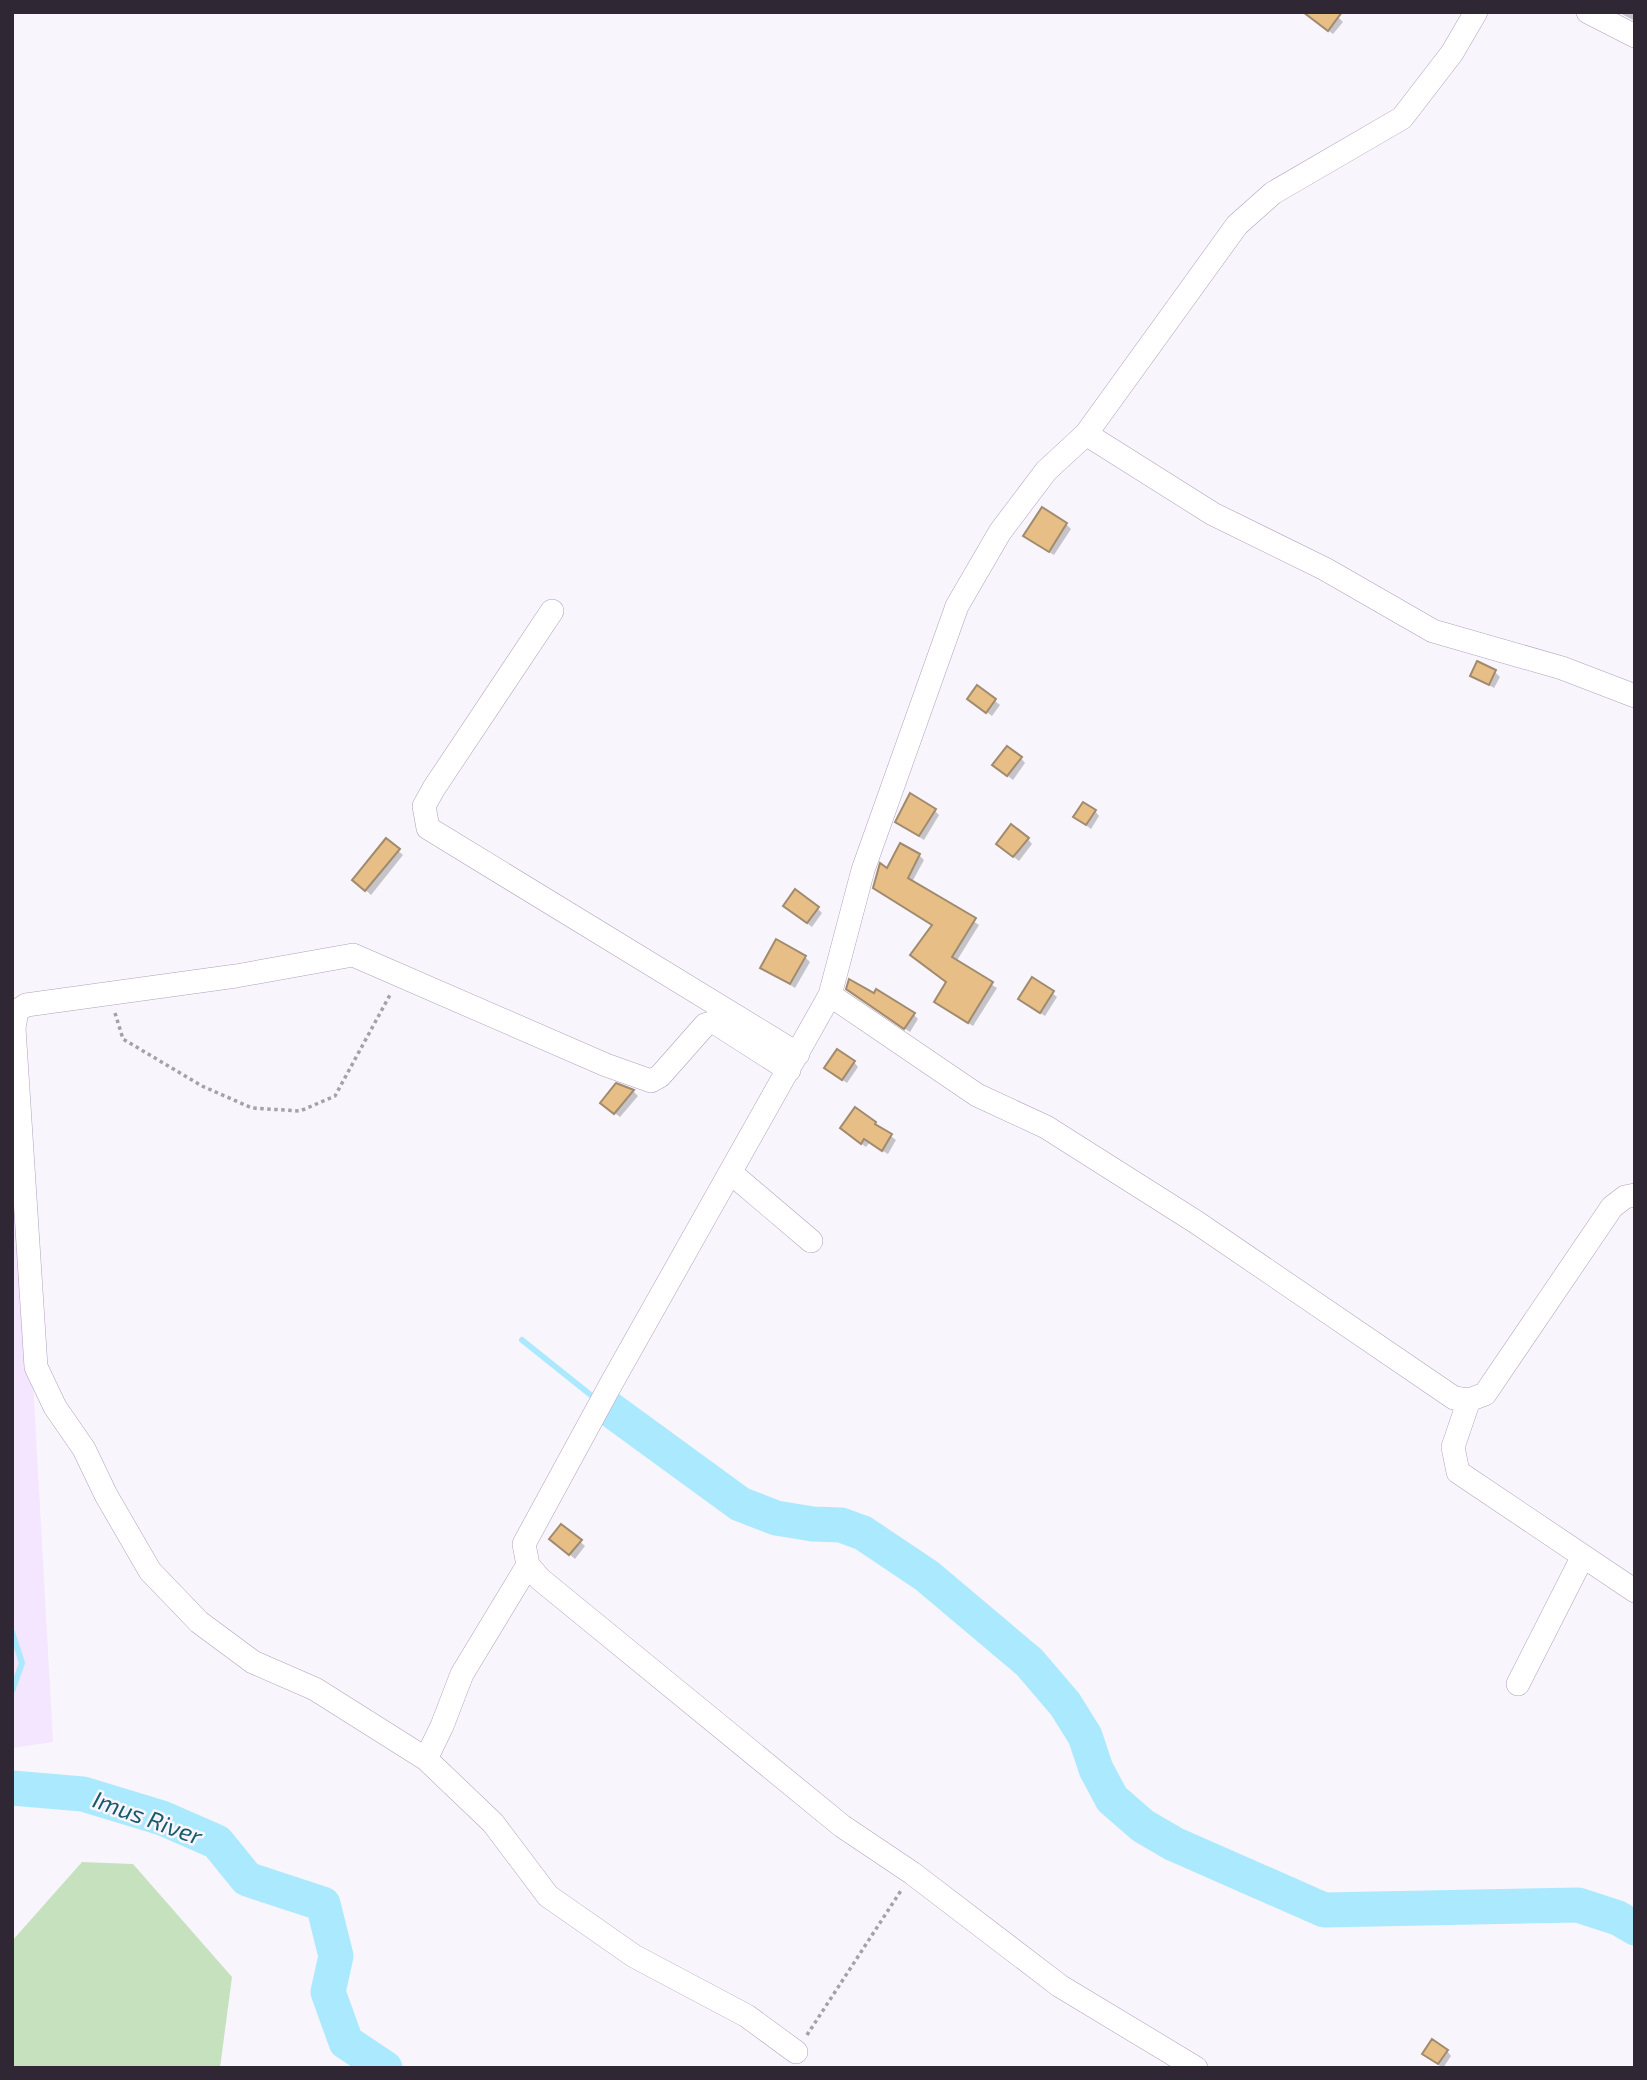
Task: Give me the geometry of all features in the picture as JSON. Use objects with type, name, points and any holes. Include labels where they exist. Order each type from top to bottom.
[{"type":"street","points":[[1196,2068],[1060,1986],[912,1873],[842,1826],[540,1579],[527,1564],[524,1544],[830,995],[863,870],[957,606],[1000,532],[1046,471],[1086,433],[1237,225],[1273,193],[1402,118],[1452,53],[1476,12]]},
{"type":"street","points":[[1588,12],[1635,36]]},
{"type":"street","points":[[1086,433],[1213,514],[1325,569],[1433,631],[1562,668],[1635,696]]},
{"type":"street","points":[[552,611],[434,788],[424,806],[428,828],[793,1062]]},
{"type":"street","points":[[793,1062],[714,1022],[705,1025],[660,1076],[651,1081],[606,1065],[353,955],[236,976],[26,1005],[17,1011],[15,1042],[36,1367],[55,1407],[84,1449],[106,1495],[150,1571],[198,1622],[253,1662],[315,1689],[426,1759],[493,1823],[548,1896],[634,1956],[747,2016],[796,2052]]},
{"type":"street","points":[[830,995],[977,1095],[1046,1127],[1196,1222],[1454,1398],[1469,1400],[1485,1394],[1612,1208],[1625,1196],[1635,1195]]},
{"type":"street","points":[[731,1173],[811,1241]]},
{"type":"street","points":[[1469,1400],[1453,1447],[1458,1472],[1635,1591]]},
{"type":"street","points":[[1518,1684],[1583,1556]]},
{"type":"street","points":[[426,1759],[462,1674],[527,1564]]},
{"type":"path","points":[[109,993],[123,1039],[202,1086],[252,1108],[300,1111],[335,1096],[400,976]]},
{"type":"path","points":[[796,2052],[912,1873]]},
{"type":"shaded area","points":[[12,1004],[53,1742],[12,1748]]},
{"type":"green space","points":[[82,1862],[133,1864],[232,1977],[220,2068],[12,2068],[12,1941]]},
{"type":"building","points":[[1303,12],[1342,12],[1328,31]]},
{"type":"building","points":[[1042,507],[1067,523],[1049,552],[1023,536]]},
{"type":"building","points":[[1477,661],[1496,670],[1489,685],[1470,676]]},
{"type":"building","points":[[977,685],[996,699],[986,713],[967,699]]},
{"type":"building","points":[[1007,746],[1022,757],[1007,776],[992,765]]},
{"type":"building","points":[[910,793],[936,809],[919,836],[895,822]]},
{"type":"building","points":[[1083,802],[1096,810],[1086,825],[1073,817]]},
{"type":"building","points":[[1011,824],[1029,838],[1013,857],[996,844]]},
{"type":"building","points":[[386,838],[400,849],[365,891],[352,880]]},
{"type":"building","points":[[900,843],[920,854],[908,878],[976,918],[952,957],[993,982],[968,1023],[934,1002],[946,982],[910,955],[932,925],[873,888],[880,863],[887,868]]},
{"type":"building","points":[[795,889],[819,907],[807,923],[783,906]]},
{"type":"building","points":[[776,939],[806,956],[790,984],[760,968]]},
{"type":"building","points":[[1032,977],[1054,991],[1040,1013],[1018,999]]},
{"type":"building","points":[[849,979],[874,993],[876,989],[915,1013],[904,1029],[846,989]]},
{"type":"building","points":[[837,1049],[855,1061],[842,1080],[824,1068]]},
{"type":"building","points":[[616,1083],[634,1090],[614,1114],[600,1103]]},
{"type":"building","points":[[855,1107],[892,1134],[882,1151],[864,1139],[861,1144],[840,1128]]},
{"type":"building","points":[[561,1524],[582,1540],[569,1555],[549,1539]]},
{"type":"building","points":[[1432,2039],[1448,2050],[1438,2064],[1422,2054]]},
{"type":"waterway","points":[[522,1340],[597,1400]]},
{"type":"waterway","points":[[607,1407],[740,1504],[776,1518],[841,1525],[863,1533],[927,1576],[1029,1662],[1065,1704],[1085,1736],[1096,1769],[1112,1799],[1143,1826],[1174,1844],[1324,1910],[1578,1905],[1618,1918],[1635,1928]]},
{"type":"waterway","points":[[12,1632],[22,1663],[12,1691]]},
{"type":"waterway","name":"Imus River","points":[[12,1788],[83,1794],[162,1818],[217,1842],[247,1879],[323,1904],[336,1956],[328,1992],[346,2042],[385,2068]]}]
